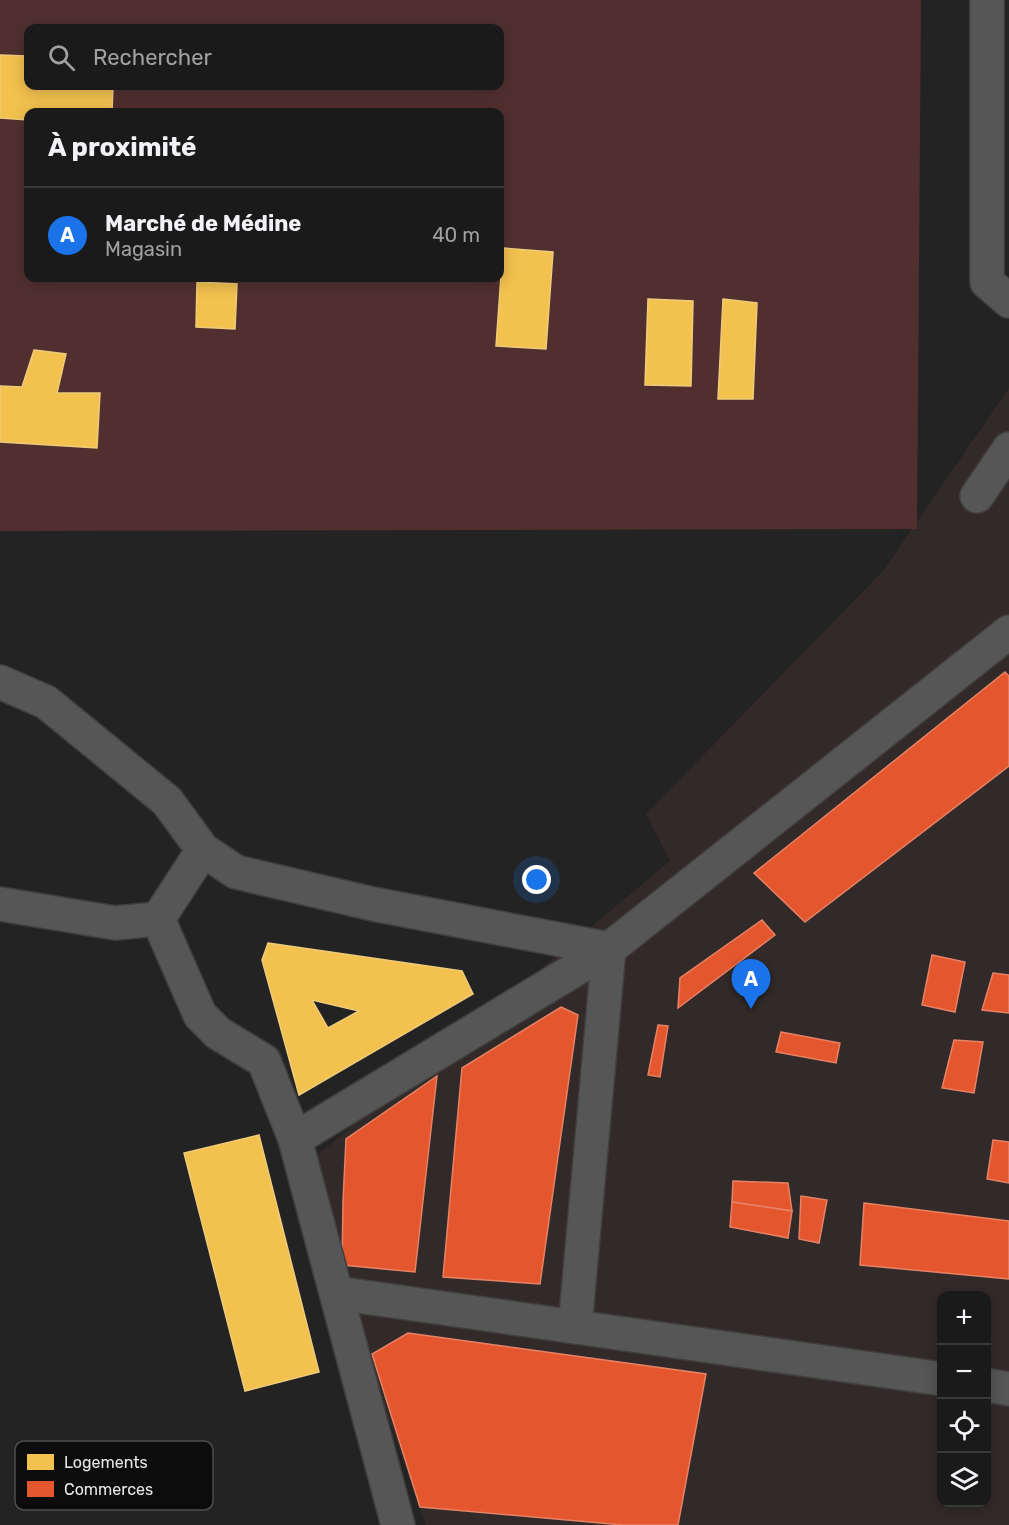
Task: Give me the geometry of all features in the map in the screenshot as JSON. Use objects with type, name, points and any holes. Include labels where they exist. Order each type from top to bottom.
[{"type":"street","points":[[987,0],[987,282],[1009,302]]},
{"type":"street","points":[[977,496],[1009,449]]},
{"type":"street","points":[[295,1139],[609,949],[1009,632]]},
{"type":"street","points":[[0,682],[46,702],[167,801],[203,850],[236,873],[373,904],[609,949]]},
{"type":"street","points":[[158,919],[203,850]]},
{"type":"street","points":[[0,904],[115,923],[158,919]]},
{"type":"street","points":[[158,919],[200,1014],[218,1034],[264,1061],[295,1139],[398,1525]]},
{"type":"street","points":[[575,1327],[609,949]]},
{"type":"street","points":[[336,1293],[937,1378]]},
{"type":"street","points":[[991,1386],[1009,1389]]},
{"type":"shaded area","points":[[0,0],[921,0],[917,529],[0,531]]},
{"type":"shaded area","points":[[1009,388],[1009,1525],[426,1525],[355,1323],[314,1158],[670,861],[646,814],[883,571]]},
{"type":"building: Logements","points":[[0,55],[24,56],[24,90],[113,90],[112,108],[24,108],[24,120],[0,118]]},
{"type":"building: Logements","points":[[504,248],[553,252],[546,349],[496,346],[501,282],[504,282]]},
{"type":"building: Logements","points":[[197,282],[237,284],[235,329],[196,327]]},
{"type":"building: Logements","points":[[648,299],[693,301],[691,386],[645,385]]},
{"type":"building: Logements","points":[[723,299],[757,303],[753,399],[718,399]]},
{"type":"building: Logements","points":[[34,350],[66,354],[57,393],[100,393],[97,448],[0,442],[0,386],[22,387]]},
{"type":"building: Logements","points":[[268,943],[462,971],[473,994],[299,1095],[262,960]],"holes":[[[312,1000],[359,1011],[328,1028]]]},
{"type":"building: Logements","points":[[259,1135],[319,1372],[245,1391],[184,1153]]},
{"type":"building: Commerces","points":[[1005,672],[1009,676],[1009,766],[805,922],[754,873]]},
{"type":"building: Commerces","points":[[762,920],[775,935],[678,1008],[680,978]]},
{"type":"building: Commerces","points":[[932,955],[965,962],[955,1012],[922,1005]]},
{"type":"building: Commerces","points":[[993,973],[1009,975],[1009,1013],[982,1010]]},
{"type":"building: Commerces","points":[[561,1007],[578,1015],[540,1284],[443,1277],[462,1068]]},
{"type":"building: Commerces","points":[[658,1025],[668,1026],[660,1077],[648,1075]]},
{"type":"building: Commerces","points":[[781,1032],[840,1043],[836,1063],[776,1052]]},
{"type":"building: Commerces","points":[[954,1040],[983,1042],[974,1093],[942,1088]]},
{"type":"building: Commerces","points":[[437,1076],[415,1272],[342,1265],[346,1139]]},
{"type":"building: Commerces","points":[[993,1140],[1009,1142],[1009,1183],[987,1179]]},
{"type":"building: Commerces","points":[[733,1181],[788,1183],[792,1211],[732,1202]]},
{"type":"building: Commerces","points":[[801,1196],[827,1200],[819,1243],[799,1239]]},
{"type":"building: Commerces","points":[[732,1202],[792,1211],[788,1238],[730,1227]]},
{"type":"building: Commerces","points":[[864,1203],[1009,1221],[1009,1279],[860,1265]]},
{"type":"building: Commerces","points":[[408,1333],[706,1374],[678,1525],[623,1525],[420,1507],[372,1354]]},
{"type":"place","name":"Marché de Médine","points":[[751,1009]]}]
